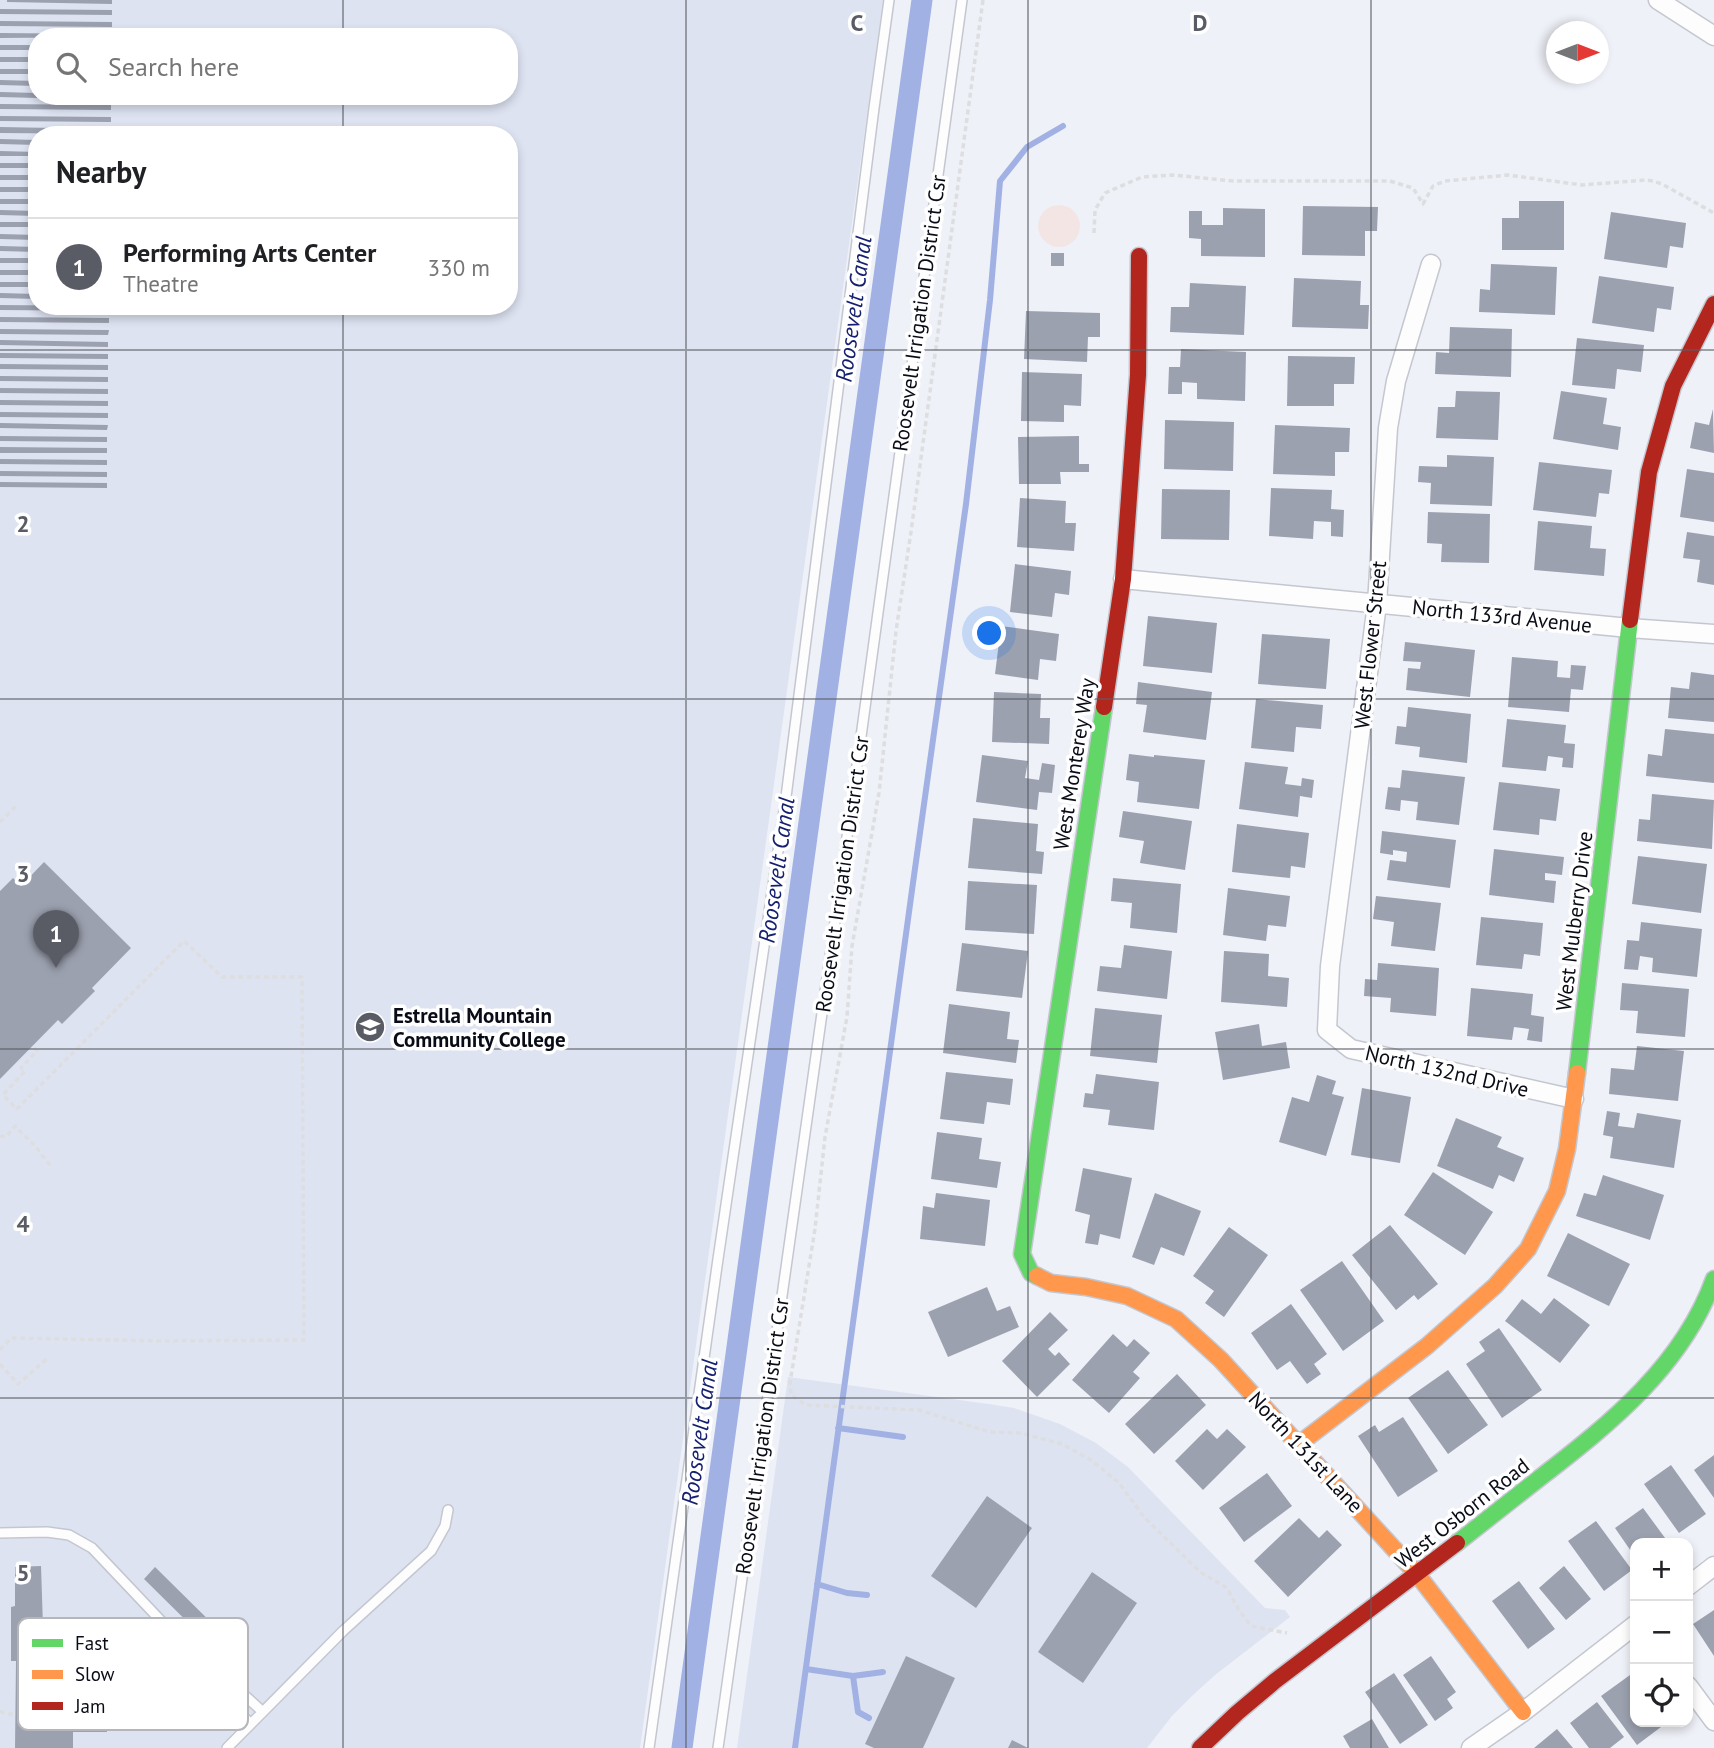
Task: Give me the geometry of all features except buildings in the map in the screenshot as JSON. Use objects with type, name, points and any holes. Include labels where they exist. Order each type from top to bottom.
[{"type":"street","points":[[1658,0],[1714,36]]},
{"type":"street","name":"West Monterey Way","points":[[1031,1273],[1022,1254],[1123,579],[1138,375],[1139,256]]},
{"type":"street","name":"West Flower Street","points":[[1327,1030],[1331,966],[1377,604],[1388,428],[1396,381],[1431,264]]},
{"type":"street","name":"West Mulberry Drive","points":[[1299,1444],[1427,1346],[1495,1286],[1528,1249],[1557,1191],[1567,1149],[1574,1099],[1649,471],[1673,386],[1714,304]]},
{"type":"street","name":"North 133rd Avenue","points":[[1123,579],[1714,634]]},
{"type":"street","name":"North 132nd Drive","points":[[1327,1030],[1351,1049],[1574,1099]]},
{"type":"street","name":"North 131st Lane","points":[[1031,1273],[1051,1283],[1128,1296],[1177,1319],[1221,1360],[1417,1574],[1523,1712]]},
{"type":"street","name":"West Osborn Road","points":[[1200,1748],[1223,1724],[1266,1688],[1609,1424],[1651,1383],[1674,1353],[1714,1279]]},
{"type":"street","points":[[1693,1582],[1714,1566]]},
{"type":"street","points":[[1471,1748],[1523,1712],[1630,1629]]},
{"type":"street","points":[[1693,1693],[1714,1721]]},
{"type":"lane","points":[[649,1748],[786,797],[889,0]]},
{"type":"lane","name":"Roosevelt Irrigation District Csr","points":[[718,1748],[962,0]]},
{"type":"lane","points":[[248,1727],[343,1631],[431,1551],[445,1526],[448,1510]]},
{"type":"lane","points":[[0,1533],[47,1532],[69,1535],[92,1548],[158,1618]]},
{"type":"lane","points":[[248,1698],[263,1712]]},
{"type":"lane","points":[[248,1721],[251,1724]]},
{"type":"lane","points":[[227,1748],[245,1730]]},
{"type":"path","points":[[984,0],[896,631],[879,793],[852,946],[846,1017],[825,1136],[815,1229],[790,1383],[791,1395],[806,1405],[919,1410],[990,1432],[1020,1433],[1062,1444],[1091,1460],[1119,1483],[1144,1517],[1200,1572],[1227,1588],[1251,1626],[1287,1633]]},
{"type":"path","points":[[1094,233],[1095,210],[1105,192],[1142,177],[1174,174],[1233,181],[1390,181],[1413,188],[1423,204],[1433,186],[1445,181],[1508,175],[1582,185],[1646,180],[1662,184],[1714,213]]},
{"type":"path","points":[[0,822],[18,804]]},
{"type":"path","points":[[0,1350],[11,1338],[304,1340],[302,978],[222,978],[184,941],[17,1109],[1,1094],[25,1071],[22,1068],[37,1051],[33,1046]]},
{"type":"path","points":[[0,1136],[6,1136],[16,1126],[50,1165]]},
{"type":"path","points":[[0,1364],[18,1384],[49,1357]]},
{"type":"path","points":[[0,1712],[16,1714]]},
{"type":"shaded area","name":"Estrella Mountain Community College","points":[[0,0],[883,0],[640,1748],[0,1748]]},
{"type":"shaded area","points":[[1059,205],[1074,211],[1080,226],[1074,241],[1059,247],[1044,241],[1038,226],[1044,211]]},
{"type":"shaded area","points":[[788,1377],[1014,1408],[1060,1424],[1096,1443],[1128,1467],[1265,1608],[1285,1610],[1290,1617],[1193,1695],[1147,1748],[737,1748]]},
{"type":"waterway","name":"Roosevelt Canal","points":[[682,1748],[922,0]]},
{"type":"waterway","points":[[795,1748],[966,504],[990,300],[1000,181],[1027,147],[1063,126]]},
{"type":"waterway","points":[[838,1428],[903,1437]]},
{"type":"waterway","points":[[817,1584],[847,1593],[867,1595]]},
{"type":"waterway","points":[[806,1669],[853,1676],[883,1672]]},
{"type":"waterway","points":[[853,1676],[858,1712],[869,1718]]},
{"type":"traffic: fast","points":[[1577,1073],[1630,620]]},
{"type":"traffic: fast","points":[[1037,1276],[1031,1273],[1022,1254],[1104,707]]},
{"type":"traffic: fast","points":[[1457,1543],[1593,1435],[1642,1390],[1684,1339],[1701,1310],[1714,1279]]},
{"type":"traffic: slow","points":[[1299,1444],[1427,1346],[1495,1286],[1528,1249],[1557,1191],[1567,1149],[1577,1073]]},
{"type":"traffic: slow","points":[[1037,1276],[1051,1283],[1127,1296],[1176,1319],[1221,1360],[1417,1574],[1523,1712]]},
{"type":"traffic: jam","points":[[1104,707],[1123,579],[1138,375],[1139,256]]},
{"type":"traffic: jam","points":[[1630,620],[1649,472],[1673,386],[1714,304]]},
{"type":"traffic: jam","points":[[1200,1748],[1275,1681],[1457,1543]]},
{"type":"place","name":"Performing Arts Center","points":[[56,968]]},
{"type":"place","name":"Estrella Mountain Community College","points":[[370,1027]]}]
